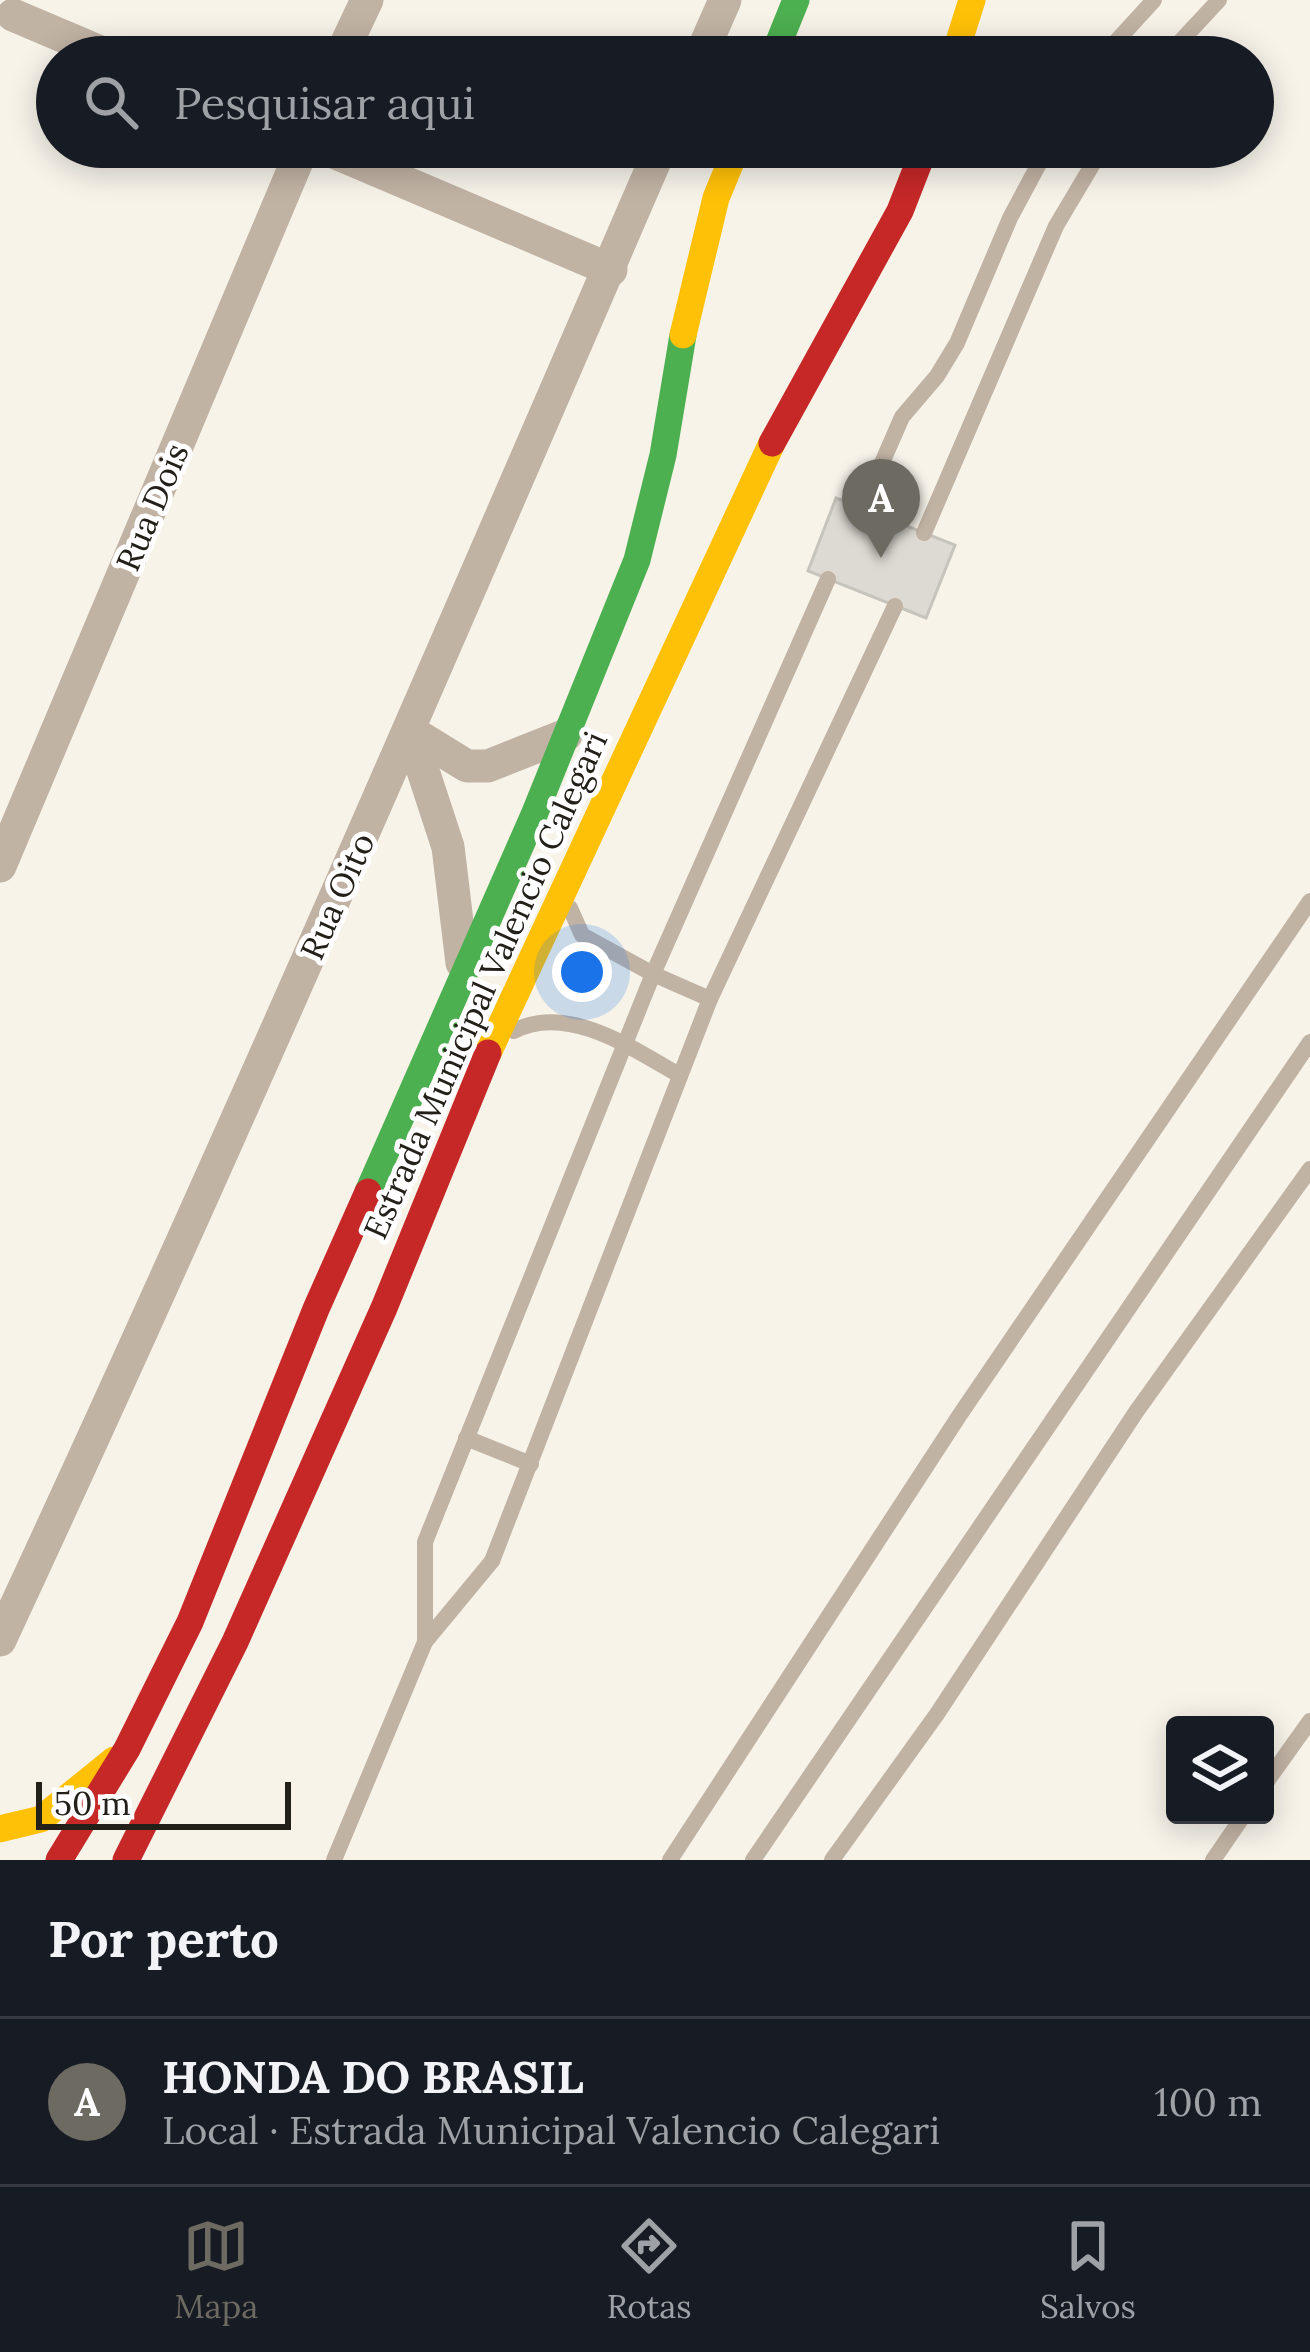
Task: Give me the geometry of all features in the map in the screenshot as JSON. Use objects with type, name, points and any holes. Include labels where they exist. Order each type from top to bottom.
[{"type":"main road","points":[[781,36],[796,0]]},
{"type":"main road","points":[[961,36],[972,0]]},
{"type":"main road","name":"Estrada Municipal Valencio Calegari","points":[[58,1860],[128,1749],[190,1622],[316,1309],[464,975],[637,560],[663,455],[687,313],[716,198],[728,168]]},
{"type":"main road","name":"Estrada Municipal Valencio Calegari","points":[[126,1860],[235,1642],[384,1307],[492,1043],[759,467],[901,211],[916,168]]},
{"type":"main road","points":[[0,1828],[41,1819],[128,1749]]},
{"type":"street","points":[[350,36],[367,0]]},
{"type":"street","points":[[709,36],[725,0]]},
{"type":"street","points":[[11,20],[55,36]]},
{"type":"street","name":"Rua Dois","points":[[0,866],[294,168]]},
{"type":"street","points":[[371,168],[610,270]]},
{"type":"street","name":"Rua Oito","points":[[0,1640],[139,1342],[653,168]]},
{"type":"street","points":[[410,731],[467,766],[488,766],[566,735]]},
{"type":"street","points":[[410,731],[448,847],[464,975]]},
{"type":"lane","points":[[1121,36],[1154,0]]},
{"type":"lane","points":[[1186,36],[1219,0]]},
{"type":"lane","points":[[862,509],[902,417],[937,376],[957,343],[1010,218],[1037,168]]},
{"type":"lane","points":[[924,533],[1056,226],[1090,168]]},
{"type":"lane","points":[[425,1642],[424,1541],[652,974],[828,579]]},
{"type":"lane","points":[[334,1860],[425,1642],[492,1561],[710,999],[895,605]]},
{"type":"lane","points":[[562,890],[582,935],[710,999]]},
{"type":"lane","points":[[670,1860],[959,1416],[1310,901]]},
{"type":"lane","points":[[492,1043],[534,1021],[556,1020],[625,1044],[680,1075]]},
{"type":"lane","points":[[753,1860],[1310,1042]]},
{"type":"lane","points":[[832,1860],[937,1714],[1136,1412],[1310,1169]]},
{"type":"lane","points":[[466,1438],[531,1465]]},
{"type":"lane","points":[[1274,1771],[1310,1721]]},
{"type":"lane","points":[[1213,1860],[1238,1824]]},
{"type":"building","points":[[836,498],[955,545],[926,618],[808,571]]},
{"type":"traffic: fast","points":[[781,36],[796,0]]},
{"type":"traffic: fast","points":[[368,1192],[534,815],[637,560],[663,455],[683,335]]},
{"type":"traffic: slow","points":[[961,36],[972,0]]},
{"type":"traffic: slow","points":[[683,335],[716,198],[728,168]]},
{"type":"traffic: slow","points":[[488,1053],[772,443]]},
{"type":"traffic: slow","points":[[0,1829],[41,1819],[114,1760]]},
{"type":"traffic: jam","points":[[772,443],[900,211],[917,168]]},
{"type":"traffic: jam","points":[[126,1860],[235,1642],[384,1308],[488,1053]]},
{"type":"traffic: jam","points":[[59,1860],[127,1749],[190,1622],[368,1192]]},
{"type":"place","name":"HONDA DO BRASIL","points":[[881,558]]}]
